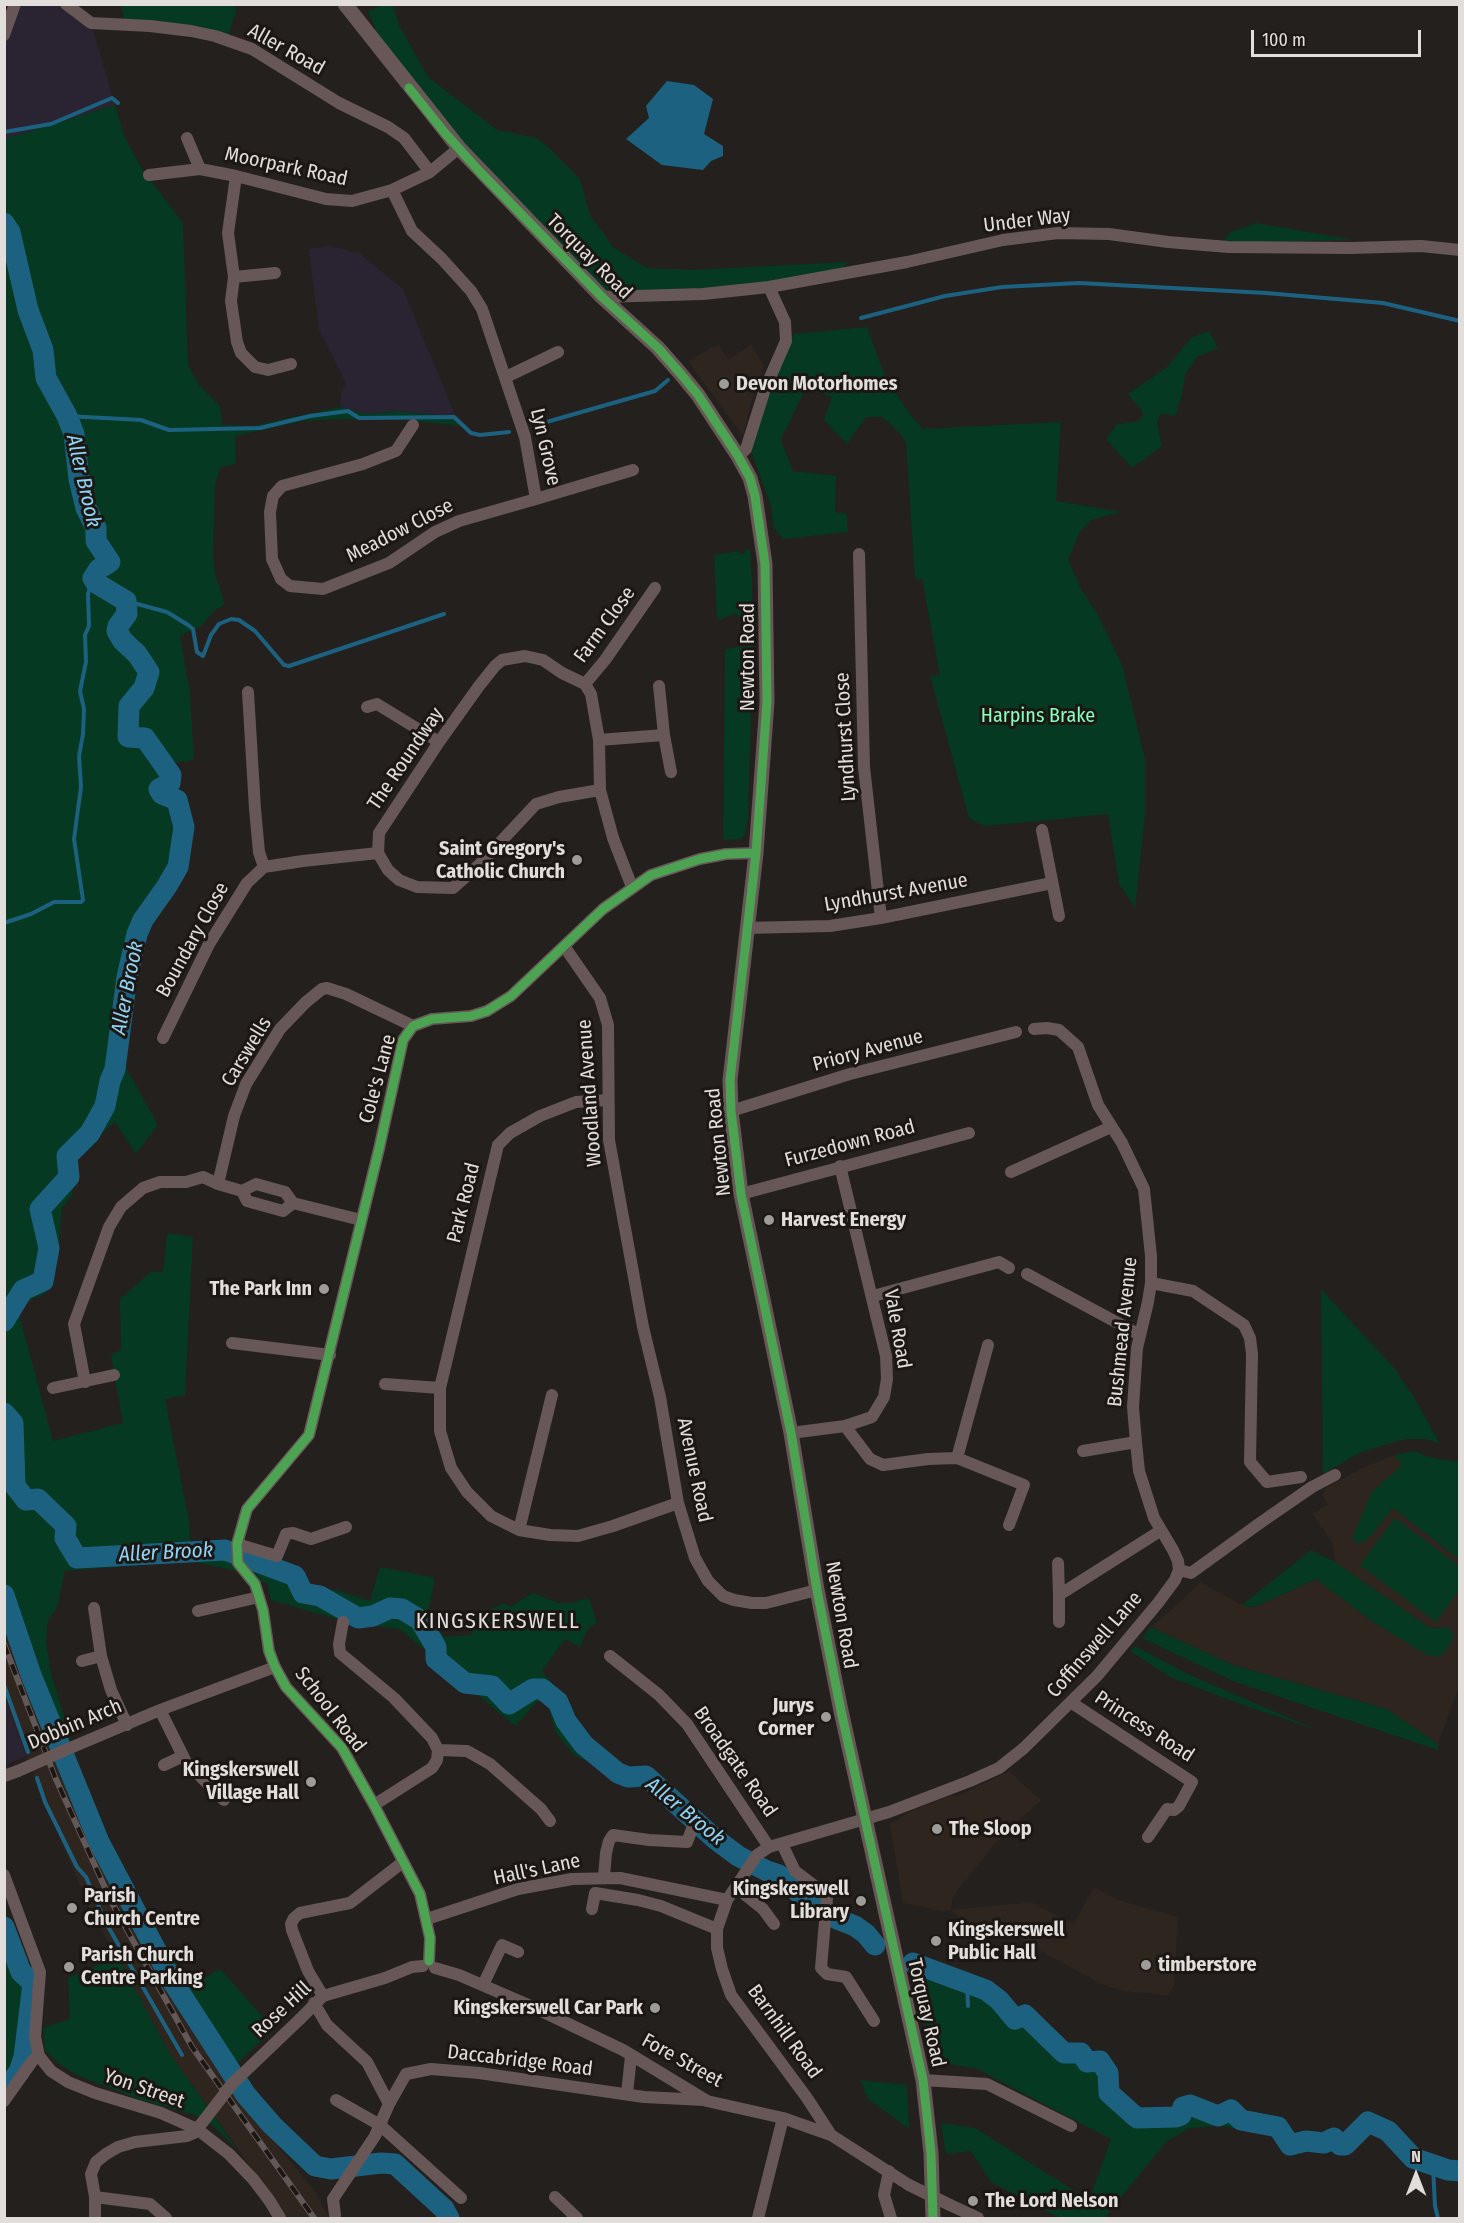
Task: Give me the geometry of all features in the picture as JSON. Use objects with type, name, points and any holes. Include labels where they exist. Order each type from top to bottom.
[{"type":"street","points":[[4,35],[15,4]]},
{"type":"street","name":"Aller Road","points":[[66,4],[91,23],[150,26],[203,33],[252,49],[339,103],[388,127],[404,138],[430,172]]},
{"type":"street","name":"Torquay Road","points":[[351,6],[459,148],[602,297],[666,356],[698,395],[738,456]]},
{"type":"street","name":"Moorpark Road","points":[[187,138],[200,169]]},
{"type":"street","name":"Moorpark Road","points":[[149,175],[200,169],[326,199],[352,201],[392,190],[430,172],[459,148]]},
{"type":"street","points":[[236,176],[228,233],[234,277],[231,301],[237,342],[241,352],[255,367],[268,370],[291,364]]},
{"type":"street","name":"Lyn Grove","points":[[392,190],[412,231],[471,291],[482,309],[525,437],[536,499],[633,470]]},
{"type":"street","name":"Under Way","points":[[602,297],[703,294],[769,287],[907,262],[1003,240],[1058,233],[1109,234],[1168,243],[1228,247],[1421,246],[1460,250]]},
{"type":"street","points":[[234,277],[275,273]]},
{"type":"street","points":[[738,456],[746,449],[765,389],[786,341],[785,322],[769,287]]},
{"type":"street","points":[[506,377],[558,352]]},
{"type":"street","name":"Meadow Close","points":[[413,425],[396,451],[363,464],[282,486],[273,496],[270,512],[272,559],[281,579],[290,586],[323,589],[389,563],[435,532],[459,521],[536,499]]},
{"type":"street","name":"Newton Road","points":[[738,456],[750,478],[765,564],[767,702],[756,853],[730,1080],[731,1111],[741,1194],[791,1433],[840,1711],[865,1819]]},
{"type":"street","name":"Lyndhurst Close","points":[[859,554],[864,767],[881,918]]},
{"type":"street","name":"Farm Close","points":[[585,684],[605,660],[655,588]]},
{"type":"street","name":"The Roundway","points":[[378,853],[380,833],[439,742],[479,686],[502,660],[525,656],[543,660],[562,673],[585,684]]},
{"type":"street","points":[[585,684],[591,694],[599,740],[600,790],[612,838],[632,887]]},
{"type":"street","points":[[659,686],[664,735],[671,772]]},
{"type":"street","points":[[248,692],[255,809],[259,852],[264,867],[378,853],[388,870],[399,880],[417,887],[453,888],[480,865],[536,804],[559,796],[600,790]]},
{"type":"street","points":[[367,707],[377,704],[439,742]]},
{"type":"street","points":[[599,740],[664,735]]},
{"type":"street","points":[[1042,830],[1059,916]]},
{"type":"street","name":"Cole's Lane","points":[[330,1354],[403,1040],[413,1026],[432,1019],[471,1016],[487,1011],[511,996],[603,909],[651,875],[677,865],[726,854],[756,853]]},
{"type":"street","name":"Boundary Close","points":[[163,1038],[209,944],[247,883],[264,867]]},
{"type":"street","name":"Lyndhurst Avenue","points":[[746,928],[830,926],[881,918],[1052,883]]},
{"type":"street","name":"Woodland Avenue","points":[[564,946],[600,999],[608,1026],[610,1048],[609,1140],[636,1282]]},
{"type":"street","name":"Carswells","points":[[218,1184],[234,1116],[246,1084],[280,1029],[322,989],[327,988],[346,994],[413,1026]]},
{"type":"street","name":"Bushmead Avenue","points":[[1034,1029],[1059,1030],[1078,1047],[1098,1105],[1122,1143],[1144,1189],[1151,1256],[1151,1283],[1134,1379],[1133,1407],[1136,1442],[1139,1471],[1154,1518],[1173,1550],[1179,1570]]},
{"type":"street","name":"Priory Avenue","points":[[731,1111],[850,1074],[1016,1032]]},
{"type":"street","name":"Park Road","points":[[608,1100],[576,1102],[540,1116],[510,1132],[498,1145],[440,1389],[440,1431],[451,1468],[467,1492],[491,1516],[519,1530],[550,1535],[578,1536],[678,1503]]},
{"type":"street","points":[[1011,1172],[1111,1127]]},
{"type":"street","name":"Furzedown Road","points":[[741,1194],[969,1132]]},
{"type":"street","name":"Vale Road","points":[[791,1433],[845,1426],[872,1417],[884,1397],[887,1379],[886,1356],[840,1166]]},
{"type":"street","points":[[85,1382],[74,1324],[109,1227],[121,1207],[143,1188],[160,1182],[186,1182],[203,1177],[242,1191],[256,1184],[285,1192],[293,1203],[361,1220]]},
{"type":"street","points":[[242,1191],[247,1201],[284,1211],[293,1203]]},
{"type":"street","points":[[873,1296],[999,1262],[1010,1268]]},
{"type":"street","points":[[1027,1275],[1140,1335]]},
{"type":"street","name":"Avenue Road","points":[[636,1282],[643,1327],[660,1397],[678,1503],[695,1558],[708,1581],[723,1596],[752,1604],[817,1590]]},
{"type":"street","points":[[1151,1283],[1194,1291],[1244,1325],[1250,1338],[1252,1354],[1250,1462],[1267,1482],[1301,1477]]},
{"type":"street","points":[[232,1343],[330,1354]]},
{"type":"street","points":[[957,1458],[988,1344]]},
{"type":"street","name":"School Road","points":[[330,1354],[309,1435],[248,1509],[238,1546],[238,1563],[255,1584],[269,1651],[286,1688],[342,1748],[420,1894],[430,1938],[429,1965]]},
{"type":"street","points":[[53,1389],[114,1375]]},
{"type":"street","points":[[385,1384],[440,1389]]},
{"type":"street","points":[[519,1530],[552,1395]]},
{"type":"street","points":[[845,1426],[870,1459],[883,1465],[928,1458],[957,1458],[1023,1485],[1009,1525]]},
{"type":"street","points":[[1083,1451],[1136,1442]]},
{"type":"street","points":[[1179,1570],[1191,1574],[1260,1522],[1312,1487],[1335,1475]]},
{"type":"street","points":[[238,1546],[277,1557],[286,1534],[293,1533],[311,1539],[346,1527]]},
{"type":"street","points":[[1059,1595],[1160,1531]]},
{"type":"street","points":[[1058,1563],[1059,1622]]},
{"type":"street","name":"Coffinswell Lane","points":[[865,1819],[951,1789],[999,1768],[1072,1703],[1129,1639],[1175,1580],[1179,1570]]},
{"type":"street","points":[[198,1611],[259,1598]]},
{"type":"street","points":[[94,1608],[101,1656],[111,1690],[127,1725]]},
{"type":"street","points":[[343,1622],[339,1644],[340,1653],[394,1698],[432,1738],[438,1750],[437,1760],[432,1768],[374,1805]]},
{"type":"street","points":[[82,1661],[101,1656]]},
{"type":"street","name":"Broadgate Road","points":[[610,1656],[659,1695],[687,1724],[770,1847]]},
{"type":"street","name":"Dobbin Arch","points":[[4,1776],[160,1710],[275,1667]]},
{"type":"street","name":"Princess Road","points":[[1072,1703],[1192,1782],[1179,1806],[1174,1810],[1167,1809],[1148,1837]]},
{"type":"street","points":[[160,1710],[186,1762],[224,1800]]},
{"type":"street","points":[[438,1750],[467,1751],[490,1764],[541,1809],[550,1821]]},
{"type":"street","points":[[164,1765],[183,1756]]},
{"type":"street","name":"Torquay Road","points":[[865,1819],[923,2080],[931,2153],[933,2218]]},
{"type":"street","name":"Barnhill Road","points":[[831,2135],[807,2097],[731,1995],[717,1948],[717,1929],[727,1900],[757,1855],[770,1847],[865,1819]]},
{"type":"street","points":[[604,1877],[606,1853],[613,1835],[687,1842],[692,1829]]},
{"type":"street","points":[[782,1844],[795,1871],[824,1893],[827,1898],[821,1968],[827,1974],[846,1977],[874,2021]]},
{"type":"street","points":[[389,2104],[367,2062],[327,2025],[291,1924],[300,1913],[350,1903],[403,1862]]},
{"type":"street","points":[[4,1875],[40,1972],[36,2037],[39,2056],[33,2060],[4,2101]]},
{"type":"street","name":"Hall's Lane","points":[[427,1919],[518,1889],[572,1879],[604,1877],[658,1885],[727,1900]]},
{"type":"street","points":[[737,1888],[762,1909],[774,1924]]},
{"type":"street","points":[[592,1909],[595,1893],[661,1906],[717,1929]]},
{"type":"street","points":[[483,1985],[502,1945],[518,1952]]},
{"type":"street","name":"Rose Hill","points":[[200,2126],[232,2084],[319,1999],[412,1967],[429,1965]]},
{"type":"street","name":"Fore Street","points":[[429,1965],[533,2007],[631,2056],[707,2101],[783,2118],[831,2135],[909,2185],[978,2218]]},
{"type":"street","name":"Yon Street","points":[[39,2056],[51,2070],[68,2082],[95,2093],[200,2126],[253,2179],[280,2218]]},
{"type":"street","points":[[627,2094],[631,2056]]},
{"type":"street","name":"Daccabridge Road","points":[[335,2215],[333,2199],[380,2126],[406,2074],[431,2069],[479,2073],[644,2097],[707,2101]]},
{"type":"street","points":[[923,2080],[987,2084],[1071,2126]]},
{"type":"street","points":[[336,2100],[380,2126],[461,2198]]},
{"type":"street","points":[[758,2218],[783,2118]]},
{"type":"street","points":[[96,2218],[91,2174],[96,2162],[118,2147],[135,2142],[187,2136],[200,2126]]},
{"type":"street","points":[[889,2172],[884,2195],[891,2218]]},
{"type":"street","points":[[95,2197],[150,2204],[166,2218]]},
{"type":"street","points":[[555,2197],[577,2218]]},
{"type":"shaded area","points":[[15,5],[66,5],[91,23],[115,105],[5,139],[5,35]]},
{"type":"shaded area","points":[[329,246],[359,253],[403,289],[456,417],[398,411],[367,414],[340,407],[341,394],[346,383],[319,330],[309,249]]},
{"type":"shaded area","points":[[718,344],[728,360],[751,345],[764,366],[751,403],[743,436],[688,361]]},
{"type":"shaded area","points":[[1394,1455],[1402,1465],[1371,1493],[1369,1538],[1393,1508],[1459,1559],[1459,1686],[1438,1744],[1387,1709],[1233,1665],[1151,1627],[1200,1582],[1242,1605],[1255,1607],[1316,1579],[1373,1622],[1430,1656],[1440,1627],[1430,1628],[1335,1562],[1332,1542],[1312,1514],[1328,1505],[1322,1495],[1326,1488],[1360,1469]]},
{"type":"shaded area","points":[[4,1604],[53,1745],[100,1852],[179,1993],[276,2144],[314,2190],[329,2218],[287,2218],[169,2052],[89,1907],[34,1777],[5,1698]]},
{"type":"shaded area","points":[[5,1698],[26,1756],[4,1765]]},
{"type":"shaded area","points":[[1009,1771],[1041,1800],[995,1844],[952,1899],[951,1910],[942,1911],[903,1903],[890,1824],[909,1812],[949,1796],[956,1797]]},
{"type":"shaded area","points":[[1094,1887],[1118,1900],[1178,1917],[1174,1986],[1168,1995],[1123,1991],[1099,1983],[1014,1936],[964,1923],[951,1910],[1031,1902],[1074,1924]]},
{"type":"green space","points":[[121,5],[235,5],[236,13],[226,40],[125,24]]},
{"type":"green space","points":[[382,5],[393,5],[399,25],[428,77],[497,130],[537,138],[549,148],[580,179],[590,215],[614,248],[647,268],[692,270],[848,262],[838,274],[791,282],[602,297],[480,172],[379,37],[368,11]]},
{"type":"green space","points":[[115,105],[124,135],[140,166],[183,223],[188,365],[199,385],[220,406],[222,425],[252,426],[340,407],[367,414],[398,411],[456,417],[462,426],[405,420],[302,421],[235,436],[236,464],[220,467],[215,484],[213,555],[215,575],[225,604],[215,610],[201,626],[180,636],[190,693],[194,760],[172,763],[172,797],[187,839],[169,877],[141,918],[127,959],[117,1051],[158,1125],[136,1154],[115,1122],[76,1157],[72,1196],[62,1208],[57,1258],[45,1294],[17,1306],[53,1441],[123,1423],[111,1355],[121,1350],[120,1299],[151,1272],[163,1272],[167,1233],[193,1237],[185,1395],[165,1399],[189,1521],[190,1542],[231,1545],[237,1571],[191,1561],[65,1571],[57,1608],[48,1620],[46,1641],[51,1673],[71,1739],[53,1745],[4,1604],[5,139]]},
{"type":"green space","points":[[1257,223],[1353,240],[1223,241],[1231,232]]},
{"type":"green space","name":"Harpins Brake","points":[[867,327],[886,379],[923,429],[1061,422],[1056,501],[1121,512],[1093,519],[1080,531],[1068,560],[1122,665],[1145,759],[1145,815],[1135,908],[1119,883],[1108,814],[985,826],[969,818],[930,676],[940,675],[922,579],[915,579],[906,442],[897,430],[882,417],[866,417],[847,444],[824,420],[832,397],[806,387],[781,440],[793,471],[836,476],[835,512],[847,514],[848,532],[783,539],[774,528],[771,506],[752,454],[753,439],[769,391],[794,334]]},
{"type":"green space","points":[[1209,331],[1218,348],[1197,357],[1185,375],[1182,395],[1175,416],[1161,413],[1157,422],[1162,446],[1132,468],[1106,439],[1117,424],[1140,421],[1143,412],[1128,394],[1167,367],[1191,338]]},
{"type":"green space","points":[[750,549],[752,625],[750,628],[735,613],[720,620],[717,619],[714,555],[740,551],[740,554],[745,554],[745,550]]},
{"type":"green space","points":[[753,645],[748,817],[742,839],[723,840],[725,649]]},
{"type":"green space","points":[[1321,1289],[1395,1369],[1440,1444],[1426,1439],[1406,1439],[1359,1453],[1323,1474]]},
{"type":"green space","points":[[1415,1451],[1428,1457],[1459,1462],[1459,1559],[1393,1508],[1369,1538],[1359,1544],[1352,1539],[1371,1493],[1402,1465],[1394,1455]]},
{"type":"green space","points":[[1395,1518],[1459,1566],[1459,1590],[1436,1622],[1360,1565]]},
{"type":"green space","points":[[1311,1550],[1335,1562],[1430,1628],[1449,1628],[1454,1635],[1449,1646],[1441,1656],[1430,1656],[1424,1653],[1373,1622],[1316,1579],[1255,1607],[1242,1605]]},
{"type":"green space","points":[[246,1552],[303,1570],[307,1590],[337,1590],[370,1601],[380,1567],[435,1578],[428,1612],[444,1637],[471,1635],[477,1616],[504,1603],[510,1607],[533,1593],[558,1603],[572,1603],[589,1598],[597,1623],[588,1628],[580,1647],[565,1639],[542,1671],[561,1694],[577,1730],[628,1777],[575,1756],[556,1733],[549,1709],[540,1699],[515,1726],[400,1629],[352,1623],[271,1600],[267,1583],[256,1580],[246,1566]]},
{"type":"green space","points":[[1151,1627],[1233,1665],[1387,1709],[1438,1744],[1438,1750],[1233,1681],[1142,1638]]},
{"type":"green space","points":[[1135,1646],[1190,1675],[1317,1730],[1170,1677],[1130,1651]]},
{"type":"green space","points":[[4,1935],[16,1965],[33,1983],[24,2057],[19,2072],[4,2091]]},
{"type":"green space","points":[[118,1957],[169,2052],[237,2149],[210,2123],[195,2115],[138,2099],[77,2075],[58,2063],[45,2050],[43,2028],[70,2019],[68,1978]]},
{"type":"green space","points":[[913,1963],[986,1990],[999,2000],[1015,2019],[1025,2015],[1064,2053],[1081,2053],[1087,2062],[1100,2061],[1108,2073],[1109,2093],[1137,2118],[1176,2117],[1181,2115],[1183,2107],[1190,2105],[1218,2116],[1231,2110],[1241,2120],[1278,2127],[1290,2145],[1306,2141],[1324,2143],[1334,2138],[1340,2145],[1332,2152],[1285,2152],[1268,2133],[1219,2126],[1190,2128],[1167,2141],[1105,2218],[1060,2218],[991,2182],[971,2151],[946,2154],[941,2123],[975,2128],[1089,2200],[1111,2139],[975,2068],[931,2062]]},
{"type":"green space","points":[[220,1969],[274,2029],[228,2072],[179,1993]]},
{"type":"green space","points":[[860,2080],[907,2085],[909,2129],[868,2099]]},
{"type":"water","points":[[667,81],[694,85],[713,99],[704,134],[723,146],[723,156],[711,161],[703,170],[662,165],[626,139],[649,118],[646,106]]},
{"type":"waterway","points":[[4,132],[51,124],[112,98],[118,103]]},
{"type":"waterway","name":"Aller Brook","points":[[4,223],[10,232],[28,310],[43,350],[46,378],[74,434],[79,479],[86,508],[96,528],[96,541],[110,562],[99,569],[93,578],[96,583],[126,601],[127,614],[117,631],[149,672],[144,688],[129,706],[128,737],[145,738],[171,775],[170,783],[159,789],[162,794],[177,800],[184,827],[178,867],[143,920],[137,934],[127,977],[115,1069],[105,1106],[90,1133],[67,1156],[69,1177],[40,1209],[49,1248],[43,1281],[23,1290],[4,1321]]},
{"type":"waterway","points":[[861,318],[945,296],[1002,287],[1079,283],[1266,293],[1383,303],[1460,321]]},
{"type":"waterway","points":[[536,425],[655,391],[668,380]]},
{"type":"waterway","points":[[67,416],[141,420],[169,430],[260,428],[310,416],[348,411],[359,418],[454,417],[471,433],[480,435],[509,432]]},
{"type":"waterway","points":[[4,923],[31,914],[54,902],[81,902],[83,900],[74,839],[81,787],[79,756],[84,709],[80,691],[86,662],[85,635],[89,626],[88,594],[93,578]]},
{"type":"waterway","points":[[126,601],[167,612],[188,625],[193,629],[197,652],[203,656],[211,635],[219,624],[231,619],[239,620],[255,631],[284,665],[289,666],[444,614]]},
{"type":"waterway","name":"Aller Brook","points":[[4,1413],[13,1423],[15,1486],[26,1500],[38,1499],[66,1526],[65,1538],[77,1558],[225,1550],[295,1576],[303,1593],[320,1596],[358,1618],[373,1616],[390,1608],[402,1609],[420,1620],[436,1647],[436,1659],[465,1683],[492,1686],[509,1704],[533,1689],[542,1689],[558,1702],[566,1721],[584,1745],[618,1773],[628,1777],[646,1776],[714,1838],[738,1856],[779,1875],[801,1895],[837,1919],[855,1926],[866,1934],[875,1945]]},
{"type":"waterway","points":[[4,1595],[31,1675],[99,1842],[171,1979],[246,2095],[272,2125],[315,2166],[331,2169],[381,2163],[395,2164],[444,2209],[449,2218]]},
{"type":"waterway","points":[[4,1685],[28,1752]]},
{"type":"waterway","points":[[37,1778],[45,1802],[77,1867],[86,1877],[106,1923],[182,2055]]},
{"type":"waterway","points":[[4,1927],[21,1972],[33,1983],[24,2057],[19,2072],[5,2090]]},
{"type":"waterway","name":"Aller Brook","points":[[913,1963],[986,1990],[999,2000],[1015,2019],[1025,2015],[1064,2053],[1081,2053],[1087,2062],[1100,2061],[1108,2073],[1109,2093],[1137,2118],[1176,2117],[1181,2115],[1183,2107],[1190,2105],[1218,2116],[1231,2110],[1241,2120],[1278,2127],[1290,2145],[1306,2141],[1324,2143],[1334,2138],[1340,2145],[1345,2145],[1368,2122],[1388,2131],[1413,2158],[1448,2170],[1460,2171]]},
{"type":"waterway","points":[[967,1983],[968,2006]]},
{"type":"waterway","points":[[1433,2166],[1435,2206],[1438,2218]]},
{"type":"railway","points":[[4,1644],[55,1777],[111,1901],[192,2047],[314,2218]]},
{"type":"cycle path","points":[[409,88],[480,172],[602,297],[658,348],[680,373],[698,395],[738,456],[750,478],[755,496],[765,564],[767,702],[756,853],[730,1080],[731,1111],[741,1194],[791,1433],[817,1590],[841,1711],[923,2080],[931,2153],[933,2218]]},
{"type":"cycle path","points":[[429,1961],[430,1938],[420,1894],[374,1805],[342,1748],[286,1687],[275,1667],[269,1651],[263,1610],[255,1584],[238,1563],[237,1544],[247,1509],[309,1435],[379,1149],[403,1040],[413,1026],[432,1019],[471,1016],[487,1011],[511,996],[603,909],[651,875],[700,859],[726,854],[756,853]]},
{"type":"place","name":"Devon Motorhomes","points":[[724,384]]},
{"type":"place","name":"Saint Gregory's Catholic Church","points":[[577,860]]},
{"type":"place","name":"Harvest Energy","points":[[769,1220]]},
{"type":"place","name":"The Park Inn","points":[[324,1289]]},
{"type":"place","name":"Jurys Corner","points":[[826,1717]]},
{"type":"place","name":"Kingskerswell Village Hall","points":[[311,1782]]},
{"type":"place","name":"The Sloop","points":[[937,1829]]},
{"type":"place","name":"Kingskerswell Library","points":[[861,1901]]},
{"type":"place","name":"Parish Church Centre","points":[[72,1908]]},
{"type":"place","name":"Kingskerswell Public Hall","points":[[936,1941]]},
{"type":"place","name":"timberstore","points":[[1146,1965]]},
{"type":"place","name":"Parish Church Centre Parking","points":[[69,1967]]},
{"type":"place","name":"Kingskerswell Car Park","points":[[655,2008]]},
{"type":"place","name":"The Lord Nelson","points":[[973,2201]]},
{"type":"district","name":"KINGSKERSWELL","points":[[498,1622]]}]
